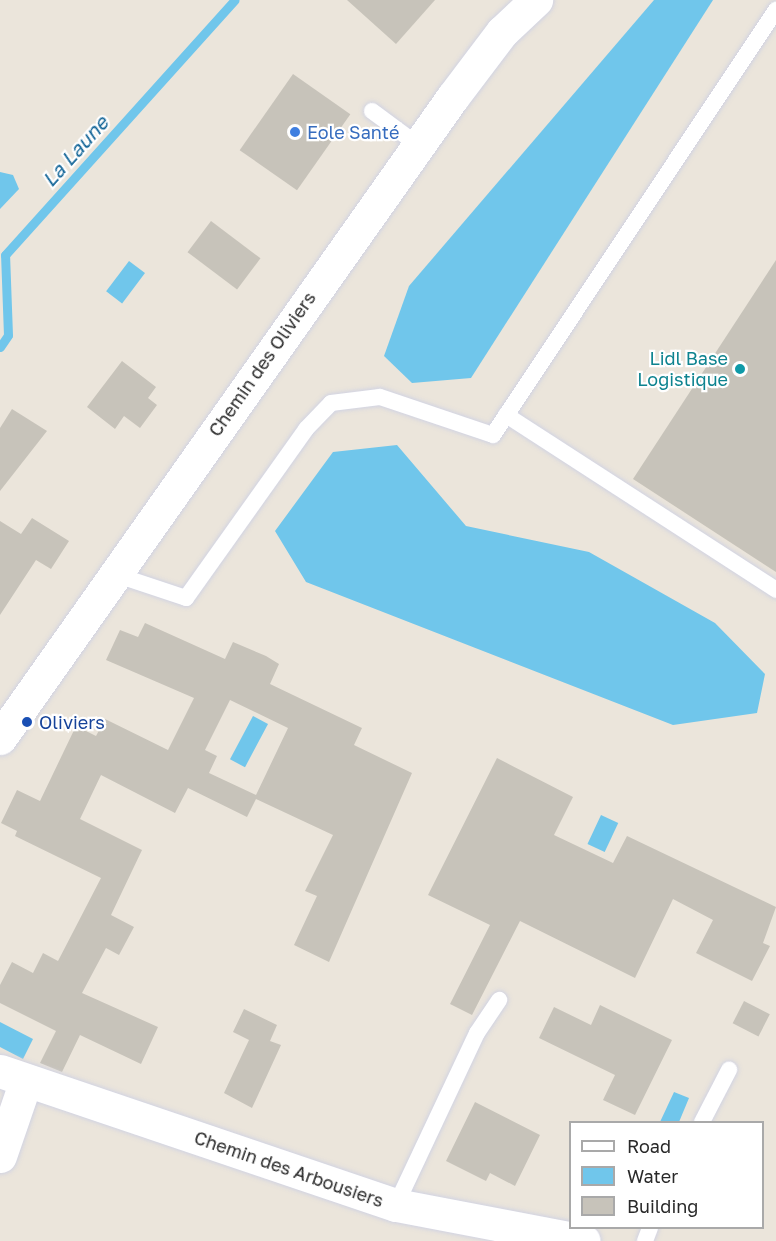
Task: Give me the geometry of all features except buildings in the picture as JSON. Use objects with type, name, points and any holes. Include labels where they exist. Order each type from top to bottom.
[{"type":"street","name":"Chemin des Oliviers","points":[[0,738],[418,145],[502,32],[536,0]]},
{"type":"street","name":"Chemin des Arbousiers","points":[[13,1076],[396,1205],[584,1241]]},
{"type":"street","points":[[0,1156],[13,1076]]},
{"type":"lane","points":[[114,574],[186,598],[306,429],[330,404],[380,397],[493,435],[776,10]]},
{"type":"lane","points":[[372,111],[418,145]]},
{"type":"lane","points":[[506,415],[776,590]]},
{"type":"lane","points":[[396,1205],[477,1032],[499,1000]]},
{"type":"lane","points":[[703,1121],[729,1070]]},
{"type":"water","points":[[654,0],[713,0],[471,378],[412,383],[384,356],[409,286]]},
{"type":"water","points":[[0,172],[13,175],[19,189],[0,209]]},
{"type":"water","points":[[129,261],[145,273],[122,303],[106,291]]},
{"type":"water","points":[[397,445],[466,526],[589,552],[715,623],[765,674],[757,713],[673,725],[306,582],[275,531],[333,452]]},
{"type":"water","points":[[253,716],[268,724],[245,767],[230,759]]},
{"type":"water","points":[[601,815],[618,823],[605,852],[587,844]]},
{"type":"water","points":[[0,1022],[33,1039],[23,1059],[0,1047]]},
{"type":"water","points":[[674,1092],[689,1098],[679,1121],[660,1121]]},
{"type":"waterway","name":"La Laune","points":[[0,347],[8,335],[5,255],[235,0]]},
{"type":"place","name":"Eole Santé","points":[[295,132]]},
{"type":"place","name":"Lidl Base Logistique","points":[[740,369]]},
{"type":"place","name":"Oliviers","points":[[27,722]]}]
